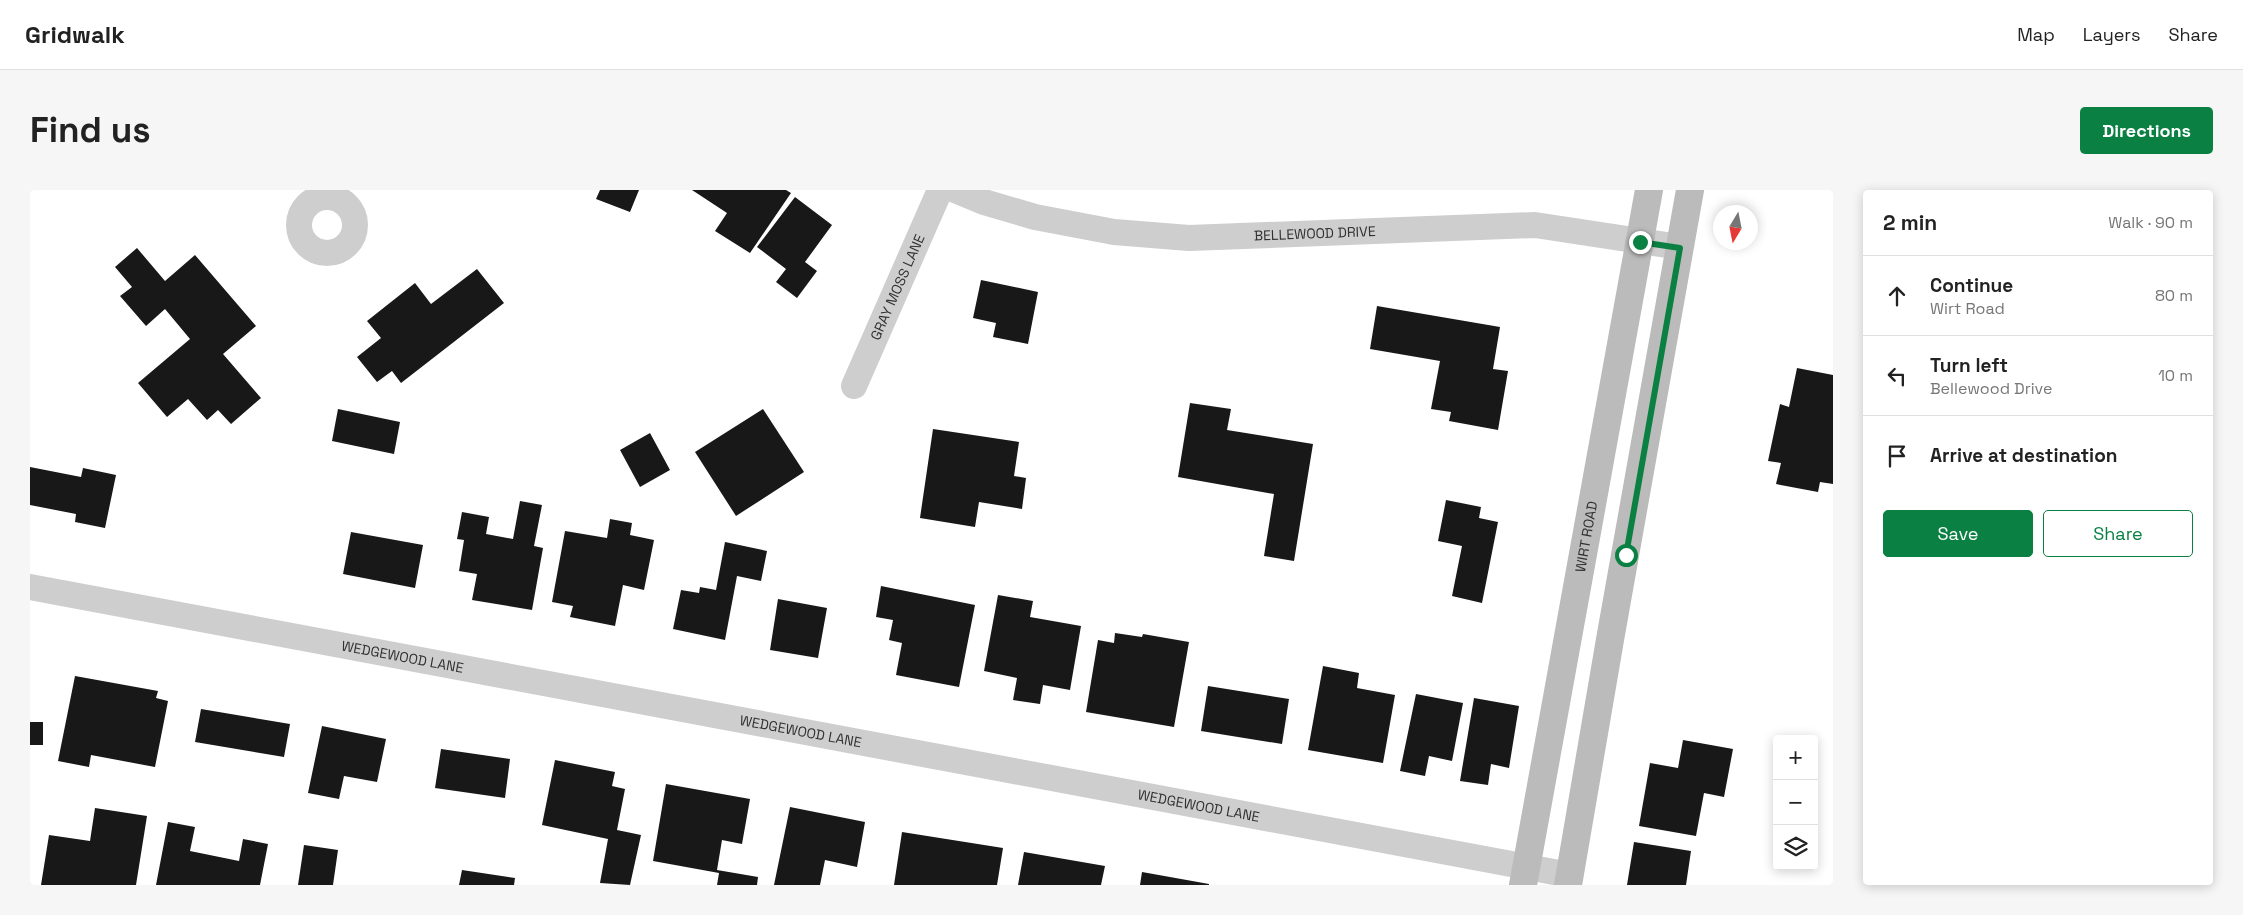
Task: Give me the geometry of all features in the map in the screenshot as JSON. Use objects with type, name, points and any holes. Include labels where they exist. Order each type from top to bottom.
[{"type":"main road","name":"WIRT ROAD","points":[[1525,876],[1649,190]]},
{"type":"main road","points":[[1569,880],[1602,678],[1626,555],[1690,190]]},
{"type":"main road","points":[[1584,549],[1626,555]]},
{"type":"street","name":"GRAY MOSS LANE","points":[[854,386],[940,190]]},
{"type":"street","name":"BELLEWOOD DRIVE","points":[[955,190],[984,202],[1035,217],[1114,232],[1189,238],[1535,225],[1680,248]]},
{"type":"street","name":"WEDGEWOOD LANE","points":[[30,587],[1525,876],[1569,880]]},
{"type":"building","points":[[600,190],[639,190],[630,212],[596,199]]},
{"type":"building","points":[[692,190],[786,190],[791,193],[750,253],[715,231],[727,213]]},
{"type":"building","points":[[795,197],[832,225],[805,262],[817,271],[797,298],[776,282],[786,269],[757,247]]},
{"type":"building","points":[[137,248],[165,281],[195,255],[256,326],[223,354],[261,398],[231,424],[218,410],[207,420],[188,399],[167,417],[138,383],[190,339],[165,309],[146,326],[120,296],[132,287],[115,267]]},
{"type":"building","points":[[477,269],[504,303],[401,383],[392,371],[377,382],[357,357],[381,338],[367,321],[415,283],[431,304]]},
{"type":"building","points":[[981,280],[1038,292],[1028,344],[993,337],[996,323],[973,318]]},
{"type":"building","points":[[1377,306],[1500,327],[1493,369],[1508,371],[1498,430],[1449,421],[1451,412],[1431,409],[1440,361],[1370,349]]},
{"type":"building","points":[[1797,368],[1833,375],[1833,484],[1820,482],[1818,492],[1776,484],[1781,463],[1768,461],[1780,404],[1789,407]]},
{"type":"building","points":[[1190,403],[1231,409],[1227,430],[1313,444],[1294,561],[1264,556],[1274,494],[1178,477]]},
{"type":"building","points":[[338,409],[400,422],[394,454],[332,441]]},
{"type":"building","points":[[763,409],[804,472],[736,516],[695,452]]},
{"type":"building","points":[[933,429],[1019,442],[1014,476],[1026,478],[1022,509],[979,502],[975,527],[920,518]]},
{"type":"building","points":[[650,433],[670,470],[640,487],[620,450]]},
{"type":"building","points":[[30,467],[81,477],[83,468],[116,475],[105,528],[75,522],[76,514],[30,505]]},
{"type":"building","points":[[1446,500],[1481,507],[1479,518],[1498,522],[1482,603],[1452,596],[1462,546],[1438,541]]},
{"type":"building","points":[[520,501],[542,505],[534,546],[543,548],[532,610],[472,600],[477,574],[459,571],[464,540],[457,539],[462,512],[489,517],[486,534],[513,539]]},
{"type":"building","points":[[610,519],[632,523],[630,535],[654,540],[644,590],[623,585],[615,626],[570,617],[573,606],[552,602],[565,531],[607,538]]},
{"type":"building","points":[[351,532],[423,545],[415,588],[343,574]]},
{"type":"building","points":[[725,542],[767,551],[761,581],[737,576],[725,640],[673,629],[681,590],[699,593],[700,587],[716,590]]},
{"type":"building","points":[[881,586],[975,605],[959,687],[896,675],[902,643],[889,640],[893,620],[876,617]]},
{"type":"building","points":[[998,595],[1033,601],[1030,617],[1081,626],[1070,690],[1043,685],[1040,704],[1013,700],[1017,678],[984,671]]},
{"type":"building","points":[[778,599],[827,608],[818,658],[770,650]]},
{"type":"building","points":[[1115,633],[1142,637],[1143,634],[1189,642],[1174,727],[1086,712],[1098,640],[1114,643]]},
{"type":"building","points":[[1323,666],[1359,673],[1357,688],[1395,695],[1383,763],[1308,750]]},
{"type":"building","points":[[75,676],[158,691],[156,698],[168,701],[155,767],[91,755],[89,767],[58,761]]},
{"type":"building","points":[[1208,686],[1289,699],[1282,744],[1201,731]]},
{"type":"building","points":[[1416,694],[1463,703],[1452,761],[1429,756],[1425,776],[1400,771]]},
{"type":"building","points":[[1474,698],[1519,706],[1509,768],[1491,764],[1488,785],[1460,781]]},
{"type":"building","points":[[201,709],[290,724],[284,757],[195,742]]},
{"type":"building","points":[[30,722],[43,722],[43,745],[30,745]]},
{"type":"building","points":[[322,726],[386,739],[377,782],[344,776],[339,799],[308,793]]},
{"type":"building","points":[[1683,740],[1733,749],[1724,797],[1704,793],[1696,836],[1639,826],[1650,763],[1678,768]]},
{"type":"building","points":[[441,749],[510,759],[505,798],[435,788]]},
{"type":"building","points":[[555,760],[615,772],[612,786],[625,789],[617,830],[641,835],[630,885],[600,883],[608,839],[542,825]]},
{"type":"building","points":[[666,784],[750,799],[742,844],[722,840],[717,870],[758,877],[757,885],[717,885],[719,873],[653,861]]},
{"type":"building","points":[[790,807],[865,822],[857,867],[825,860],[820,885],[774,885]]},
{"type":"building","points":[[95,808],[147,816],[136,885],[41,885],[49,835],[90,841]]},
{"type":"building","points":[[168,822],[195,827],[190,851],[239,861],[243,839],[268,844],[260,885],[156,885]]},
{"type":"building","points":[[902,832],[1003,848],[997,885],[894,885]]},
{"type":"building","points":[[1634,842],[1691,851],[1686,885],[1627,885]]},
{"type":"building","points":[[304,845],[338,850],[333,885],[298,885]]},
{"type":"building","points":[[1024,852],[1105,866],[1101,885],[1018,885]]},
{"type":"building","points":[[462,870],[515,878],[514,885],[459,885]]},
{"type":"building","points":[[1142,872],[1209,884],[1209,885],[1140,885]]},
{"type":"route","points":[[1626,555],[1652,397],[1680,248],[1640,242]]}]
